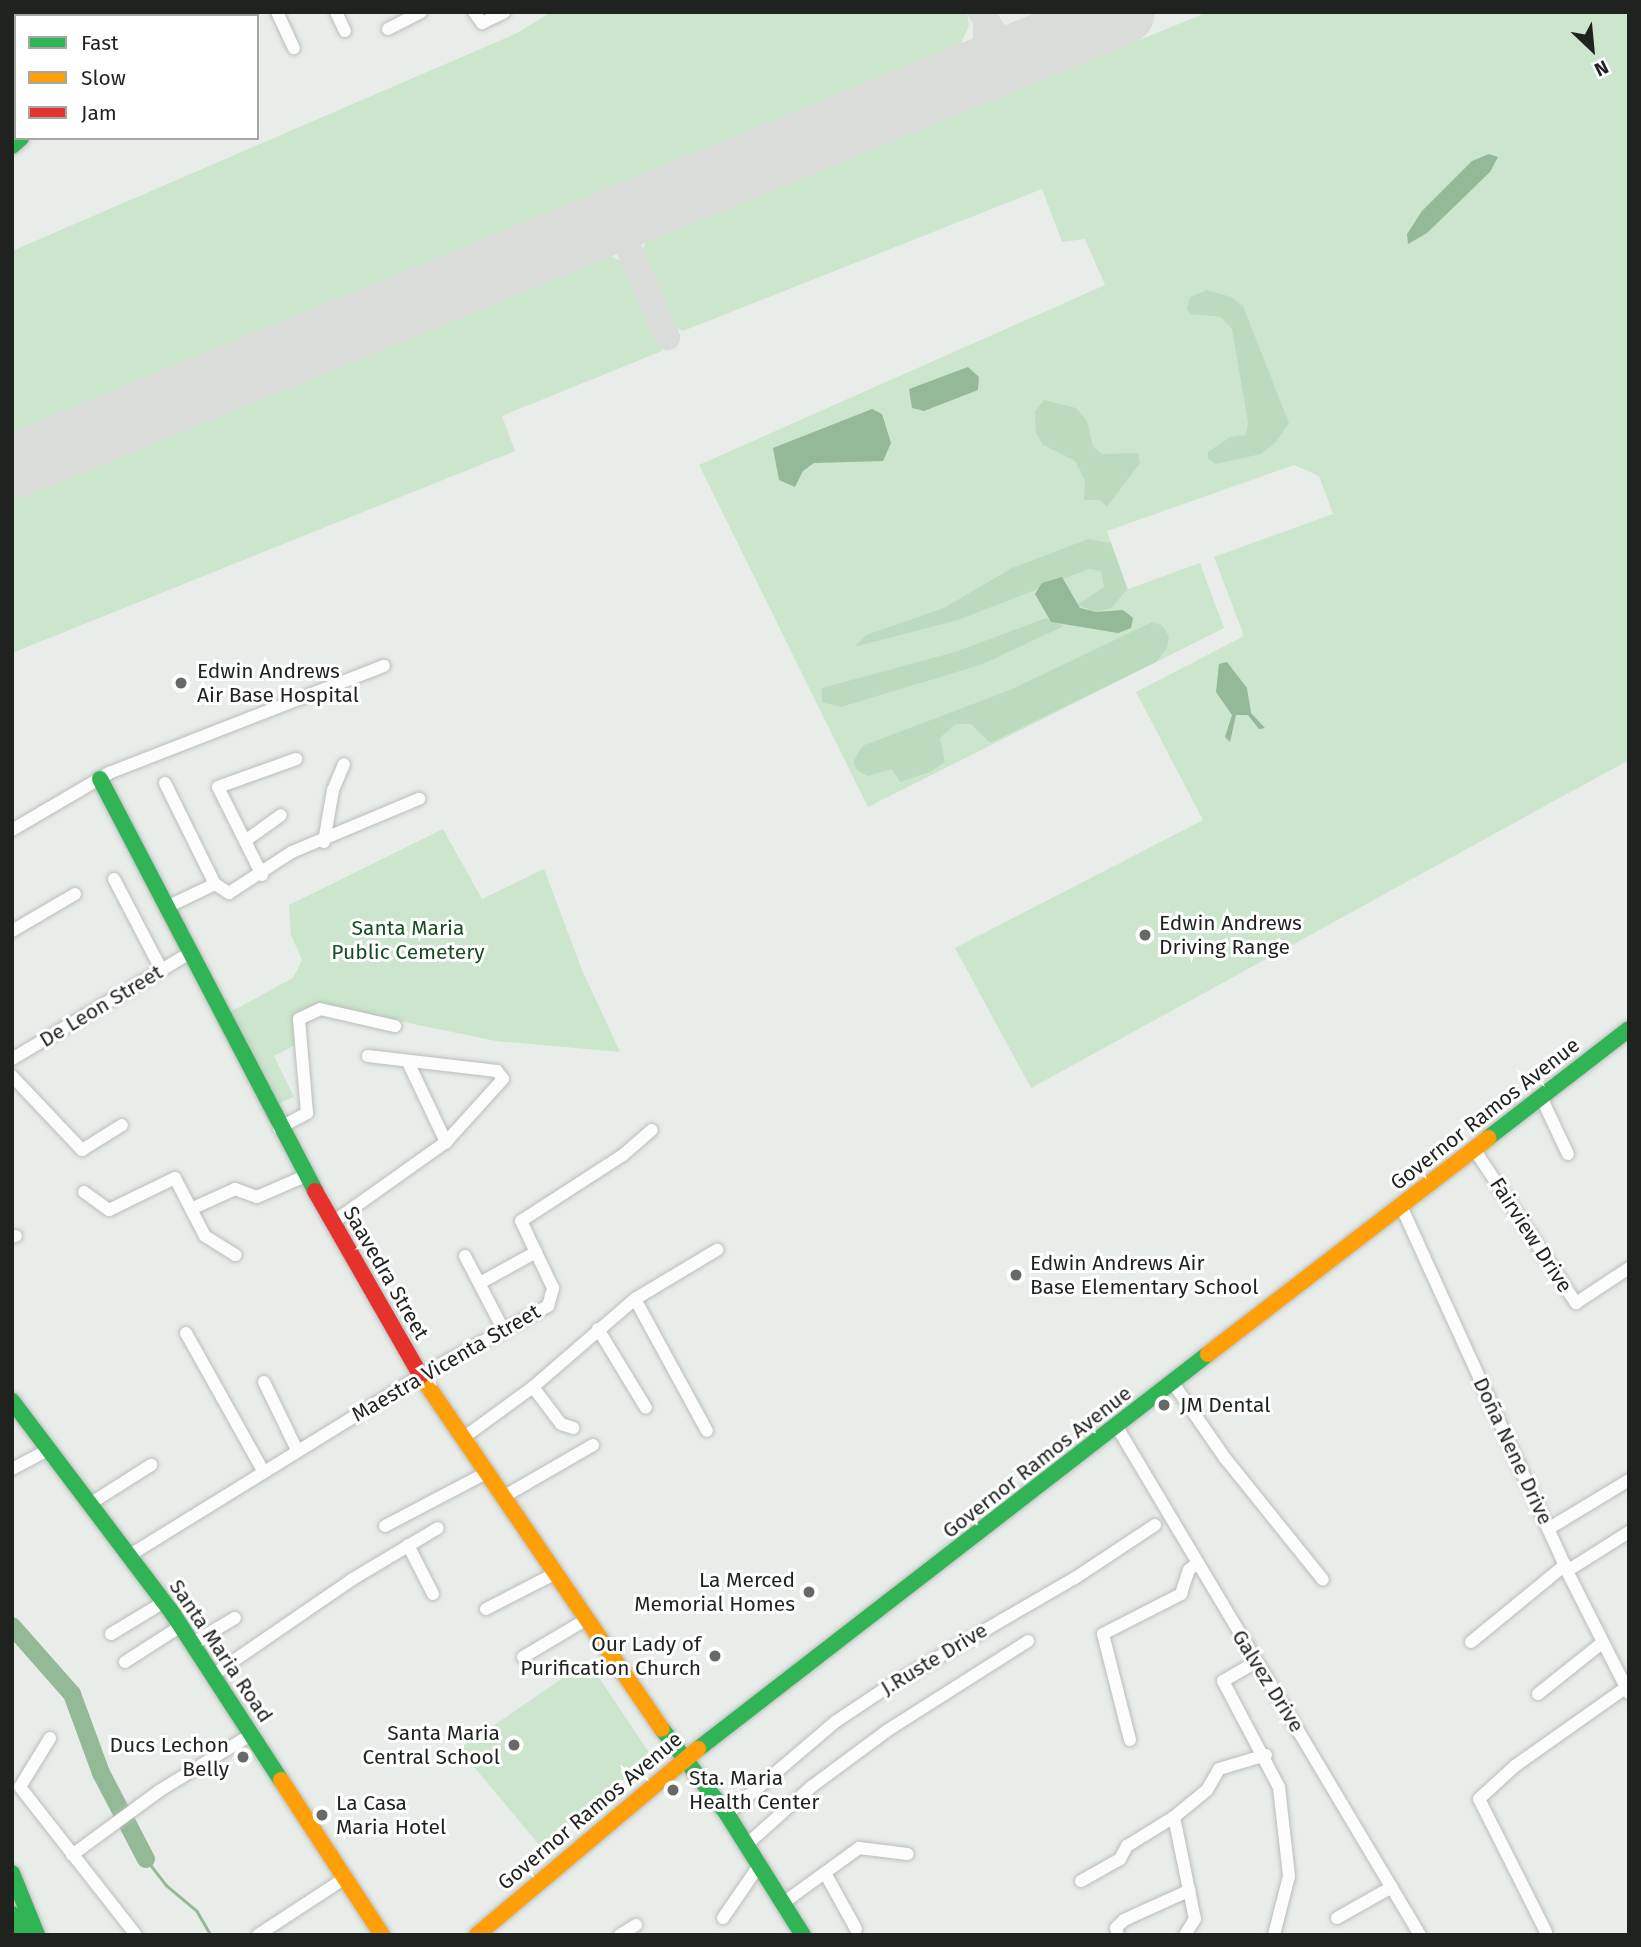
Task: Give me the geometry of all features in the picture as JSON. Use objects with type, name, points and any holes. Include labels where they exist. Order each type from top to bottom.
[{"type":"main road","name":"Saavedra Street","points":[[100,779],[279,1128],[421,1375],[587,1619],[727,1814],[803,1935]]},
{"type":"main road","name":"Governor Ramos Avenue","points":[[483,1933],[685,1759],[1629,1029]]},
{"type":"main road","name":"Santa Maria Road","points":[[12,1401],[181,1626],[382,1935]]},
{"type":"main road","points":[[13,1874],[37,1935]]},
{"type":"main road","points":[[12,1914],[21,1935]]},
{"type":"street","points":[[277,12],[294,48]]},
{"type":"street","points":[[388,29],[421,12]]},
{"type":"street","points":[[474,12],[482,23],[505,12]]},
{"type":"street","points":[[338,13],[345,31]]},
{"type":"street","points":[[12,830],[100,779],[384,666]]},
{"type":"street","points":[[262,875],[219,785],[296,759]]},
{"type":"street","points":[[324,842],[334,790],[344,764]]},
{"type":"street","points":[[165,783],[215,884],[229,893],[262,875],[292,852],[324,842],[419,799]]},
{"type":"street","points":[[245,841],[281,815]]},
{"type":"street","points":[[114,879],[161,969]]},
{"type":"street","points":[[167,907],[215,884]]},
{"type":"street","points":[[12,931],[75,894]]},
{"type":"street","name":"De Leon Street","points":[[12,1059],[190,953]]},
{"type":"street","points":[[279,1128],[307,1113],[299,1018],[320,1009],[396,1026]]},
{"type":"street","points":[[332,1223],[446,1142],[502,1085],[501,1074],[368,1056]]},
{"type":"street","points":[[408,1062],[446,1142]]},
{"type":"street","points":[[12,1076],[82,1150],[122,1125]]},
{"type":"street","points":[[1541,1097],[1568,1154]]},
{"type":"street","name":"Maestra Vicenta Street","points":[[130,1555],[421,1375],[548,1306],[552,1296],[536,1251],[522,1224],[523,1217],[623,1155],[652,1130]]},
{"type":"street","name":"Fairview Drive","points":[[1474,1149],[1576,1303],[1629,1268]]},
{"type":"street","points":[[191,1209],[235,1189],[257,1197],[305,1175]]},
{"type":"street","points":[[84,1192],[110,1210],[173,1177],[205,1236],[236,1255]]},
{"type":"street","name":"Doña Nene Drive","points":[[1401,1206],[1566,1568],[1627,1691]]},
{"type":"street","points":[[463,1438],[533,1387],[635,1299],[717,1250]]},
{"type":"street","points":[[480,1283],[536,1251]]},
{"type":"street","points":[[465,1256],[504,1331]]},
{"type":"street","points":[[635,1299],[707,1432]]},
{"type":"street","points":[[598,1329],[646,1408]]},
{"type":"street","points":[[186,1333],[263,1471]]},
{"type":"street","points":[[264,1382],[297,1450]]},
{"type":"street","points":[[1173,1383],[1225,1458],[1323,1580]]},
{"type":"street","points":[[533,1387],[561,1424],[573,1428]]},
{"type":"street","name":"Galvez Drive","points":[[1117,1427],[1392,1887],[1415,1933]]},
{"type":"street","points":[[503,1497],[593,1445]]},
{"type":"street","points":[[12,1469],[47,1450]]},
{"type":"street","points":[[88,1505],[151,1465]]},
{"type":"street","points":[[384,1526],[486,1474]]},
{"type":"street","points":[[1548,1529],[1629,1480]]},
{"type":"street","name":"J.Ruste Drive","points":[[727,1814],[835,1722],[869,1699],[1075,1578],[1155,1525]]},
{"type":"street","points":[[212,1675],[408,1545],[438,1528]]},
{"type":"street","points":[[1471,1642],[1566,1568],[1629,1532]]},
{"type":"street","points":[[408,1545],[433,1594]]},
{"type":"street","points":[[1130,1740],[1103,1634],[1181,1594],[1186,1576],[1197,1563]]},
{"type":"street","points":[[486,1609],[556,1573]]},
{"type":"street","points":[[111,1634],[164,1602]]},
{"type":"street","points":[[191,1644],[235,1618]]},
{"type":"street","points":[[523,1657],[587,1619]]},
{"type":"street","points":[[125,1662],[181,1626]]},
{"type":"street","points":[[745,1846],[811,1787],[888,1730],[1028,1641]]},
{"type":"street","points":[[1538,1694],[1602,1643]]},
{"type":"street","points":[[1256,1662],[1223,1681],[1266,1755],[1279,1787],[1289,1876],[1274,1935]]},
{"type":"street","points":[[1546,1932],[1479,1799],[1515,1766],[1627,1691]]},
{"type":"street","points":[[72,1855],[159,1791],[252,1734]]},
{"type":"street","points":[[50,1738],[20,1787],[136,1935]]},
{"type":"street","points":[[1082,1881],[1120,1859],[1127,1846],[1174,1817],[1207,1790],[1219,1769],[1266,1755]]},
{"type":"street","points":[[1174,1817],[1195,1919],[1185,1935]]},
{"type":"street","points":[[783,1903],[864,1846],[908,1854]]},
{"type":"street","points":[[723,1918],[758,1867]]},
{"type":"street","points":[[825,1873],[856,1929]]},
{"type":"street","points":[[258,1935],[345,1878]]},
{"type":"street","points":[[1337,1918],[1392,1887]]},
{"type":"street","points":[[1118,1935],[1116,1928],[1124,1920],[1190,1889]]},
{"type":"street","points":[[620,1935],[636,1925]]},
{"type":"green space","points":[[552,12],[967,12],[969,26],[960,45],[12,435],[12,251],[515,34]]},
{"type":"green space","points":[[1208,12],[1629,12],[1629,760],[1031,1088],[955,948],[1203,820],[1136,692],[1244,636],[1214,557],[1333,514],[1319,476],[1294,465],[1107,531],[1128,589],[1200,563],[1224,628],[868,807],[699,465],[1105,285],[1085,239],[1062,242],[1042,189],[683,331],[670,325],[641,253],[646,242]]},
{"type":"green space","points":[[610,256],[626,263],[662,351],[502,416],[515,451],[12,653],[12,500]]},
{"type":"green space","name":"Santa Maria Public Cemetery","points":[[443,829],[482,899],[544,869],[582,970],[620,1052],[496,1041],[321,1005],[297,1017],[299,1043],[274,1056],[294,1097],[279,1103],[230,1012],[293,978],[302,960],[291,935],[289,905]]},
{"type":"green space","points":[[588,1661],[652,1757],[540,1846],[459,1749]]},
{"type":"shaded area","points":[[1489,154],[1498,157],[1490,172],[1427,233],[1408,244],[1407,234],[1422,211],[1472,161]]},
{"type":"shaded area","points":[[1207,290],[1231,297],[1243,306],[1289,423],[1276,442],[1261,454],[1216,464],[1208,459],[1208,452],[1230,437],[1246,435],[1248,422],[1232,329],[1221,317],[1190,314],[1187,308],[1190,297]]},
{"type":"shaded area","points":[[968,367],[979,377],[978,390],[924,411],[912,408],[909,389]]},
{"type":"shaded area","points":[[1044,400],[1076,408],[1087,421],[1093,446],[1102,454],[1138,453],[1140,463],[1107,507],[1100,500],[1084,500],[1085,480],[1075,461],[1043,445],[1036,433],[1035,411]]},
{"type":"shaded area","points":[[872,409],[882,414],[891,443],[883,461],[814,463],[803,471],[795,487],[779,480],[773,448]]},
{"type":"shaded area","points":[[1088,539],[1111,543],[1127,589],[1112,608],[1096,612],[1077,605],[1104,587],[1101,571],[1089,569],[958,620],[854,647],[866,635],[944,608],[1012,568]]},
{"type":"shaded area","points":[[1062,577],[1080,608],[1096,612],[1123,610],[1133,618],[1131,628],[1118,633],[1051,622],[1035,594],[1042,583]]},
{"type":"shaded area","points":[[1046,618],[1064,626],[983,664],[841,707],[822,702],[822,688],[955,652]]},
{"type":"shaded area","points":[[1152,622],[1162,625],[1169,636],[1167,648],[1156,662],[990,743],[971,724],[955,724],[940,738],[945,762],[930,772],[900,782],[892,769],[868,776],[857,770],[853,762],[862,746],[1010,690]]},
{"type":"shaded area","points":[[1227,662],[1247,688],[1251,713],[1265,728],[1259,729],[1248,715],[1236,715],[1230,742],[1225,737],[1232,715],[1216,692],[1219,664]]},
{"type":"waterway","points":[[12,1626],[72,1694],[101,1773],[146,1859]]},
{"type":"waterway","points":[[146,1859],[166,1885],[197,1911],[211,1935]]},
{"type":"taxiway","points":[[981,12],[999,41],[1029,50]]},
{"type":"taxiway","points":[[965,76],[985,57],[986,23]]},
{"type":"taxiway","points":[[616,219],[667,337]]},
{"type":"runway","points":[[12,466],[1122,12]]},
{"type":"traffic: fast","points":[[12,146],[19,140]]},
{"type":"traffic: fast","points":[[100,779],[315,1191]]},
{"type":"traffic: fast","points":[[1488,1138],[1629,1029]]},
{"type":"traffic: fast","points":[[698,1749],[1208,1354]]},
{"type":"traffic: fast","points":[[12,1401],[173,1614],[281,1780]]},
{"type":"traffic: fast","points":[[662,1729],[727,1814],[803,1935]]},
{"type":"traffic: fast","points":[[12,1873],[37,1935]]},
{"type":"traffic: fast","points":[[12,1914],[21,1935]]},
{"type":"traffic: slow","points":[[1208,1354],[1488,1138]]},
{"type":"traffic: slow","points":[[421,1376],[662,1729]]},
{"type":"traffic: slow","points":[[477,1935],[698,1749]]},
{"type":"traffic: slow","points":[[281,1780],[382,1935]]},
{"type":"traffic: jam","points":[[315,1191],[421,1376]]},
{"type":"place","name":"Edwin Andrews Air Base Hospital","points":[[181,683]]},
{"type":"place","name":"Edwin Andrews Driving Range","points":[[1145,935]]},
{"type":"place","name":"Edwin Andrews Air Base Elementary School","points":[[1016,1275]]},
{"type":"place","name":"JM Dental","points":[[1164,1405]]},
{"type":"place","name":"La Merced Memorial Homes","points":[[809,1592]]},
{"type":"place","name":"Our Lady of Purification Church","points":[[715,1656]]},
{"type":"place","name":"Santa Maria Central School","points":[[514,1745]]},
{"type":"place","name":"Ducs Lechon Belly","points":[[243,1757]]},
{"type":"place","name":"Sta. Maria Health Center","points":[[673,1790]]},
{"type":"place","name":"La Casa Maria Hotel","points":[[322,1815]]}]
